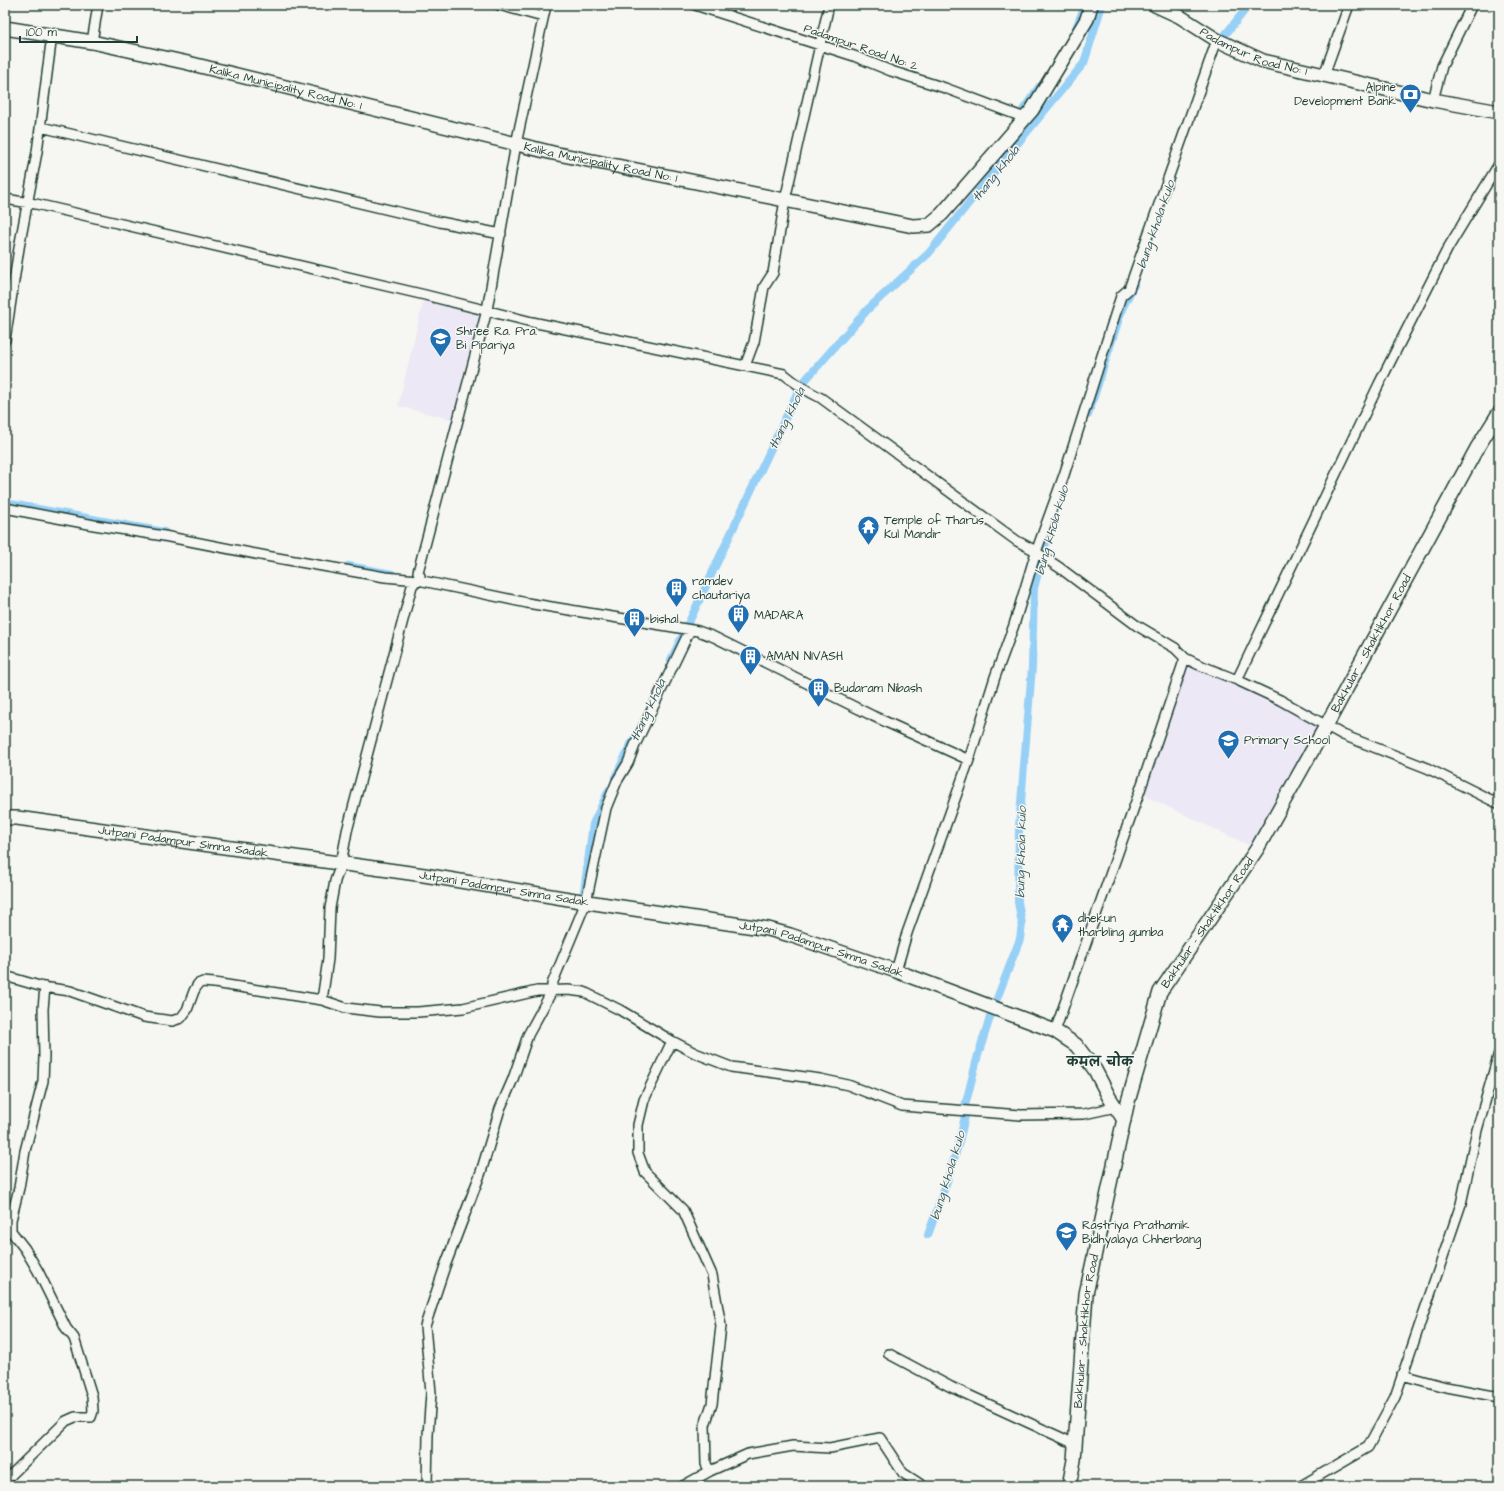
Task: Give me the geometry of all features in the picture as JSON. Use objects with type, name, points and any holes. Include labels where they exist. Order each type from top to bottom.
[{"type":"street","points":[[92,42],[98,5]]},
{"type":"street","points":[[499,5],[543,17]]},
{"type":"street","points":[[419,579],[418,572],[425,543],[487,310],[516,144],[546,5]]},
{"type":"street","name":"Padampur Road No: 2","points":[[696,5],[854,56],[891,71],[945,88],[1021,117]]},
{"type":"street","points":[[746,366],[754,342],[764,287],[773,273],[785,200],[829,5]]},
{"type":"street","name":"Kalika Municipality Road No: 1","points":[[5,28],[92,42],[188,63],[553,153],[913,226],[929,225],[942,214],[1021,117],[1032,110],[1074,43],[1087,19],[1091,5]]},
{"type":"street","name":"Padampur Road No: 1","points":[[1155,5],[1179,16],[1217,40],[1238,51],[1263,61],[1433,100],[1499,112]]},
{"type":"street","points":[[1324,74],[1349,5]]},
{"type":"street","points":[[1433,100],[1442,66],[1472,5]]},
{"type":"street","points":[[5,340],[19,248],[29,203],[52,35]]},
{"type":"street","points":[[896,970],[907,933],[969,760],[995,677],[1014,625],[1064,474],[1121,296],[1129,289],[1217,40]]},
{"type":"street","points":[[40,127],[440,222],[500,234]]},
{"type":"street","points":[[1237,680],[1382,377],[1448,248],[1499,164]]},
{"type":"street","points":[[5,199],[29,203],[487,310],[532,322],[784,374],[806,391],[821,398],[1017,541],[1034,550],[1103,599],[1136,625],[1175,648],[1184,658],[1280,700],[1326,726],[1427,768],[1499,804]]},
{"type":"street","name":"Bakhular - Shaktikhor Road","points":[[1069,1486],[1074,1460],[1086,1294],[1124,1120],[1160,992],[1257,849],[1326,726],[1477,448],[1499,413]]},
{"type":"street","points":[[5,508],[385,577],[419,579],[527,603],[698,631],[714,637],[873,716],[969,760]]},
{"type":"street","points":[[322,1000],[328,959],[330,908],[335,880],[342,859],[347,831],[402,631],[412,586],[419,579]]},
{"type":"street","points":[[427,1486],[431,1393],[425,1326],[444,1266],[481,1172],[500,1109],[513,1079],[528,1035],[552,991],[552,984],[586,902],[606,808],[617,781],[628,763],[635,745],[690,630]]},
{"type":"street","points":[[1055,1031],[1139,793],[1184,658]]},
{"type":"street","name":"Jutpani Padampur Simna Sadak","points":[[5,818],[17,818],[342,859],[586,902],[768,929],[896,970],[1055,1031],[1076,1045],[1095,1070],[1124,1120]]},
{"type":"street","points":[[5,976],[46,988],[70,991],[144,1017],[172,1021],[181,1018],[187,1010],[198,984],[203,982],[322,1000],[346,1008],[380,1012],[418,1012],[463,1008],[538,991],[568,990],[584,992],[620,1010],[695,1053],[731,1067],[820,1079],[848,1085],[902,1106],[1021,1115],[1084,1114],[1116,1107]]},
{"type":"street","points":[[5,1481],[66,1421],[75,1417],[91,1417],[93,1411],[92,1396],[74,1338],[66,1328],[38,1271],[25,1249],[11,1231],[11,1220],[19,1188],[25,1151],[43,1081],[43,1009],[46,988]]},
{"type":"street","points":[[672,1041],[644,1100],[638,1125],[638,1153],[645,1172],[683,1210],[712,1275],[721,1326],[712,1404],[705,1425],[706,1464],[710,1470]]},
{"type":"street","points":[[1301,1486],[1368,1446],[1395,1397],[1461,1204],[1477,1130],[1499,1053]]},
{"type":"street","points":[[889,1354],[952,1387],[1075,1444]]},
{"type":"street","points":[[1402,1375],[1446,1387],[1499,1397]]},
{"type":"street","points":[[683,1486],[710,1470],[748,1454],[793,1446],[830,1448],[880,1438],[903,1473],[923,1486]]},
{"type":"shaded area","name":"Shree Ra. Pra. Bi Pipariya","points":[[425,295],[487,310],[454,420],[398,406]]},
{"type":"shaded area","name":"Primary School","points":[[1185,658],[1326,726],[1257,849],[1139,793]]},
{"type":"waterway","points":[[1076,28],[1085,5]]},
{"type":"waterway","name":"thang khola","points":[[671,660],[801,385],[868,309],[929,253],[1084,63],[1102,5]]},
{"type":"waterway","name":"bung khola kulo","points":[[1219,44],[1249,5]]},
{"type":"waterway","points":[[1016,120],[1039,87]]},
{"type":"waterway","name":"bung khola kulo","points":[[1088,415],[1122,309],[1134,285]]},
{"type":"waterway","points":[[5,503],[164,532]]},
{"type":"waterway","name":"bung khola kulo","points":[[965,1106],[978,1055],[991,1014],[1020,939],[1022,924],[1018,902],[1019,827],[1032,667],[1034,588],[1052,519]]},
{"type":"waterway","points":[[348,566],[392,574]]},
{"type":"waterway","name":"thang khola","points":[[615,778],[633,740]]},
{"type":"waterway","name":"thang khola","points":[[583,899],[593,824],[609,790]]},
{"type":"waterway","name":"bung khola kulo","points":[[928,1235],[944,1191],[965,1116]]},
{"type":"place","name":"Alpine Development Bank","points":[[1411,114]]},
{"type":"place","name":"Shree Ra. Pra. Bi Pipariya","points":[[441,358]]},
{"type":"place","name":"Temple of Tharus Kul Mandir","points":[[868,546]]},
{"type":"place","name":"ramdev chautariya","points":[[676,608]]},
{"type":"place","name":"MADARA","points":[[739,634]]},
{"type":"place","name":"bishal","points":[[635,638]]},
{"type":"place","name":"AMAN NIVASH","points":[[750,676]]},
{"type":"place","name":"Budaram Nibash","points":[[818,708]]},
{"type":"place","name":"Primary School","points":[[1229,760]]},
{"type":"place","name":"dhekun tharbling gumba","points":[[1062,944]]},
{"type":"place","name":"Rastriya Prathamik Bidhyalaya Chherbang","points":[[1066,1252]]},
{"type":"district","name":"कमल चोक","points":[[1100,1061]]}]
